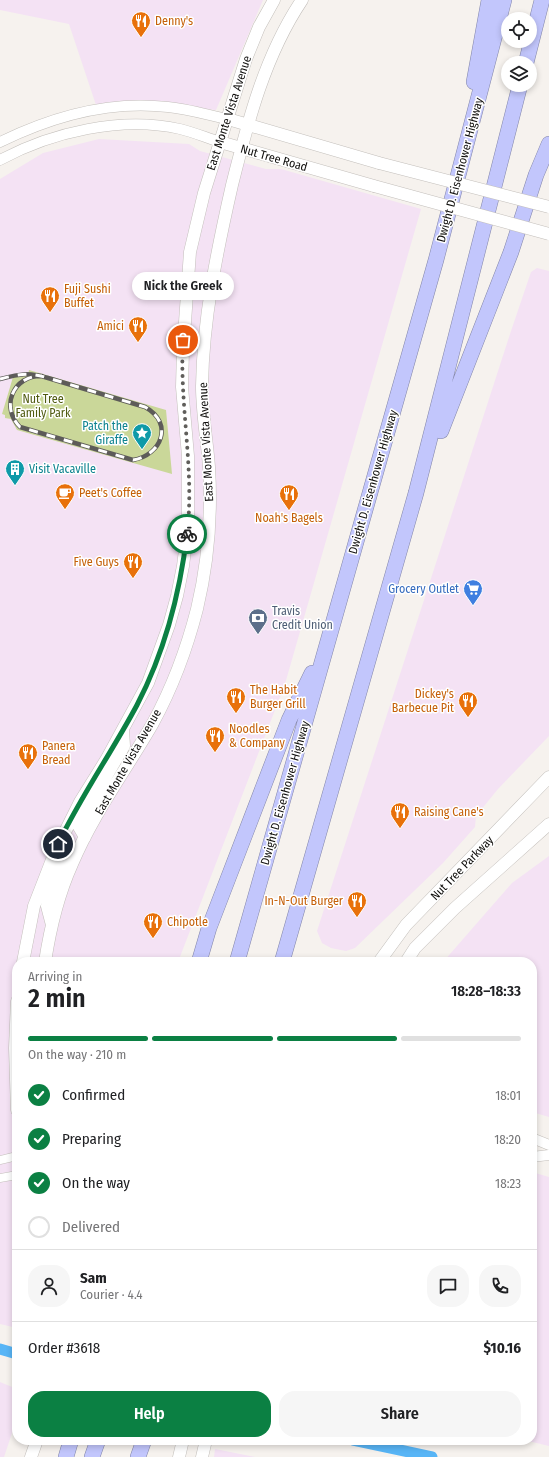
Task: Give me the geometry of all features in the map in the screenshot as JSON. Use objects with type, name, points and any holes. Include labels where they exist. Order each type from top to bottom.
[{"type":"highway","points":[[449,215],[489,0]]},
{"type":"highway","name":"Dwight D. Eisenhower Highway","points":[[238,957],[449,215],[504,0]]},
{"type":"highway","points":[[528,56],[542,0]]},
{"type":"highway","points":[[283,957],[416,493],[518,92]]},
{"type":"highway","points":[[416,493],[511,252],[536,175],[549,144]]},
{"type":"highway","points":[[200,957],[209,928],[289,720],[330,634]]},
{"type":"highway","points":[[66,1457],[70,1445]]},
{"type":"highway","points":[[92,1457],[96,1445]]},
{"type":"highway","points":[[138,1457],[142,1445]]},
{"type":"main road","name":"East Monte Vista Avenue","points":[[23,957],[34,906],[62,837],[80,802],[145,688],[156,662],[171,618],[183,566],[188,526],[188,456],[182,387],[190,252],[204,194],[246,59],[259,27],[274,0]]},
{"type":"main road","name":"East Monte Vista Avenue","points":[[46,957],[52,926],[71,864],[160,707],[188,640],[197,608],[208,543],[210,510],[209,468],[202,384],[210,296],[216,254],[248,124],[275,48],[302,0]]},
{"type":"main road","name":"Nut Tree Road","points":[[228,119],[380,163],[549,207]]},
{"type":"main road","name":"Nut Tree Road","points":[[220,142],[549,234]]},
{"type":"main road","points":[[85,837],[79,827],[81,819],[124,746],[123,729]]},
{"type":"main road","name":"Nut Tree Parkway","points":[[383,957],[406,925],[549,777]]},
{"type":"main road","name":"Nut Tree Parkway","points":[[409,957],[415,948],[455,908],[549,824]]},
{"type":"main road","points":[[52,926],[47,906],[67,848],[66,841],[62,837]]},
{"type":"main road","points":[[31,1457],[35,1445]]},
{"type":"main road","points":[[179,1457],[182,1445]]},
{"type":"main road","points":[[202,1457],[205,1445]]},
{"type":"street","name":"Nut Tree Road","points":[[0,142],[69,114],[117,107],[139,105],[169,107],[228,119]]},
{"type":"street","name":"Nut Tree Road","points":[[0,160],[55,136],[77,131],[114,126],[164,126],[180,129],[220,142]]},
{"type":"street","points":[[537,1140],[549,1145]]},
{"type":"street","points":[[537,1156],[549,1155]]},
{"type":"street","points":[[0,1160],[12,1157]]},
{"type":"street","points":[[0,1178],[12,1176]]},
{"type":"shaded area","points":[[0,0],[263,0],[216,110],[144,104],[98,111],[69,24],[0,10]]},
{"type":"shaded area","points":[[99,139],[189,144],[200,151],[266,169],[281,169],[421,209],[285,684],[180,957],[12,957],[12,1327],[0,1324],[0,179],[43,153]]},
{"type":"shaded area","points":[[537,268],[549,271],[549,736],[498,789],[476,816],[475,827],[443,863],[355,948],[346,951],[331,948],[322,943],[317,931],[510,334],[531,272]]},
{"type":"shaded area","points":[[549,856],[549,1117],[537,1113],[537,957],[447,957],[512,883]]},
{"type":"shaded area","points":[[537,1173],[549,1177],[549,1446],[537,1443]]},
{"type":"shaded area","points":[[0,1382],[12,1387],[12,1433],[4,1457],[0,1457]]},
{"type":"shaded area","points":[[215,1449],[255,1457],[214,1457]]},
{"type":"green space","name":"Nut Tree Family Park","points":[[29,370],[166,410],[172,474],[17,430],[11,419],[5,418],[5,415],[2,414],[13,377],[28,375]]},
{"type":"waterway","points":[[0,1349],[12,1353]]},
{"type":"waterway","points":[[376,1445],[432,1457]]},
{"type":"railway","points":[[0,379],[29,374],[41,376],[48,378],[145,407],[154,414],[159,421],[162,429],[161,438],[151,452],[143,457],[133,460],[20,427],[14,419],[11,410],[13,394],[17,386],[24,381],[32,377],[42,376]]},
{"type":"way so far","points":[[183,340],[182,387],[188,456],[189,490],[187,534]]},
{"type":"place","name":"Denny's","points":[[141,38]]},
{"type":"place","name":"Fuji Sushi Buffet","points":[[50,313]]},
{"type":"place","name":"Nick the Greek","points":[[183,340]]},
{"type":"place","name":"Amici","points":[[138,343]]},
{"type":"place","name":"Patch the Giraffe","points":[[142,450]]},
{"type":"place","name":"Visit Vacaville","points":[[15,486]]},
{"type":"place","name":"Peet's Coffee","points":[[65,510]]},
{"type":"place","name":"Noah's Bagels","points":[[289,511]]},
{"type":"place","name":"Five Guys","points":[[133,579]]},
{"type":"place","name":"Grocery Outlet","points":[[473,606]]},
{"type":"place","name":"Travis Credit Union","points":[[258,635]]},
{"type":"place","name":"The Habit Burger Grill","points":[[236,714]]},
{"type":"place","name":"Dickey's Barbecue Pit","points":[[468,718]]},
{"type":"place","name":"Noodles & Company","points":[[215,753]]},
{"type":"place","name":"Panera Bread","points":[[28,770]]},
{"type":"place","name":"Raising Cane's","points":[[400,829]]},
{"type":"place","name":"In-N-Out Burger","points":[[357,918]]},
{"type":"place","name":"Chipotle","points":[[153,939]]},
{"type":"route","points":[[58,844],[80,802],[137,705],[149,680],[169,625],[177,596],[187,534]]}]
